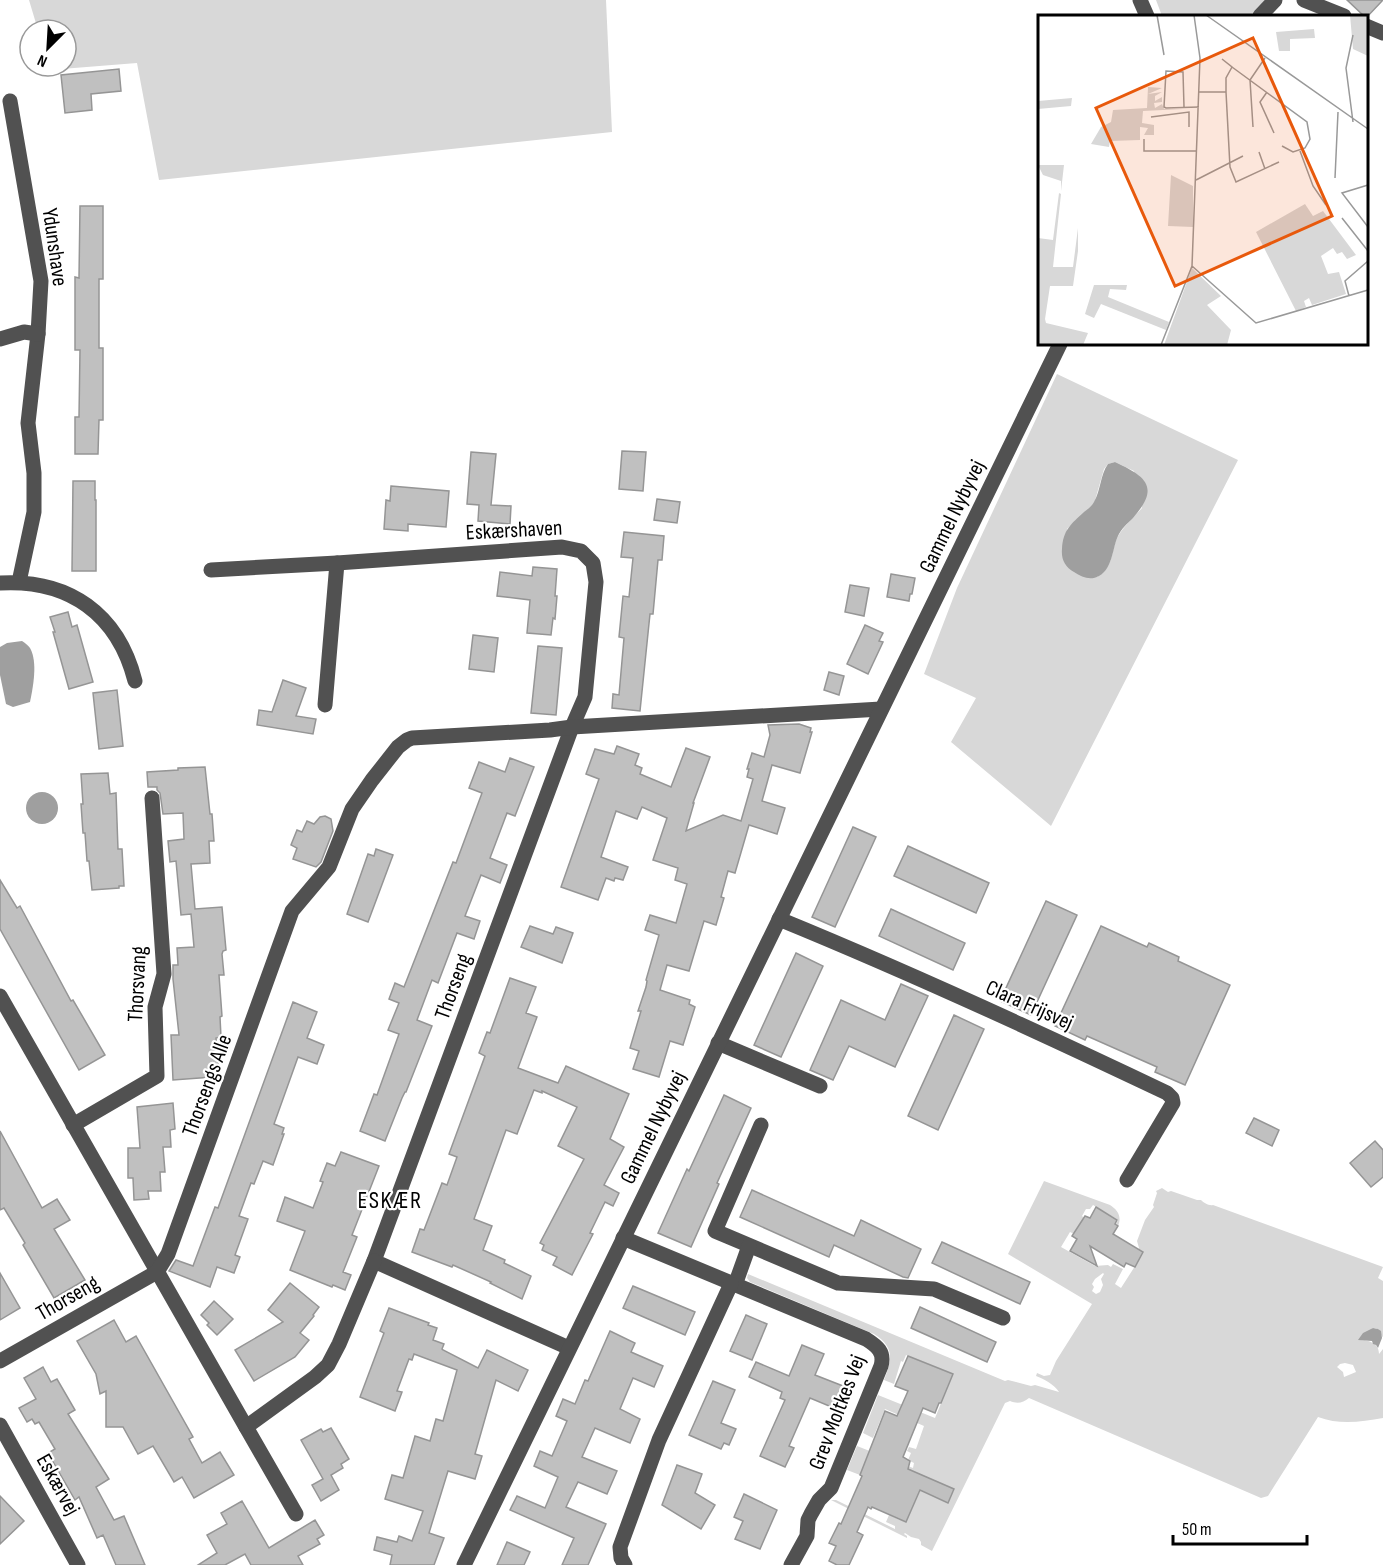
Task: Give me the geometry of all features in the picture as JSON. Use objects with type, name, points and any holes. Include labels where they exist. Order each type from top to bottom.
[{"type":"street","points":[[1140,0],[1147,15]]},
{"type":"street","points":[[1261,15],[1275,0]]},
{"type":"street","points":[[1304,0],[1342,15]]},
{"type":"street","points":[[1368,27],[1383,33]]},
{"type":"street","name":"Ydunshave","points":[[10,101],[8,135],[41,281],[38,334],[28,423],[34,473],[34,512],[19,582]]},
{"type":"street","points":[[0,339],[24,332],[38,334]]},
{"type":"street","name":"Gammel Nybyvej","points":[[464,1565],[1060,345]]},
{"type":"street","name":"Eskærshaven","points":[[211,570],[562,547],[581,551],[592,563],[596,582],[585,697],[572,727]]},
{"type":"street","points":[[325,705],[337,563]]},
{"type":"street","points":[[0,583],[40,584],[60,590],[96,612],[122,644],[131,664],[135,681]]},
{"type":"street","points":[[572,727],[881,709]]},
{"type":"street","name":"Thorsengs Alle","points":[[157,1272],[168,1254],[292,911],[329,867],[352,809],[372,780],[398,747],[412,738],[572,727]]},
{"type":"street","name":"Thorseng","points":[[246,1427],[315,1377],[328,1365],[339,1344],[374,1261],[572,727]]},
{"type":"street","name":"Thorsvang","points":[[73,1125],[157,1076],[155,1007],[164,974],[152,798]]},
{"type":"street","name":"Clara Frijsvej","points":[[779,919],[882,961],[1167,1093],[1173,1103],[1127,1180]]},
{"type":"street","points":[[0,996],[296,1514]]},
{"type":"street","points":[[718,1043],[820,1086]]},
{"type":"street","points":[[761,1125],[715,1231],[838,1283],[934,1289],[1003,1318]]},
{"type":"street","name":"Grev Moltkes Vej","points":[[623,1238],[866,1339],[879,1349],[882,1356],[881,1366],[831,1488],[819,1500],[811,1514],[808,1520],[807,1536],[791,1565]]},
{"type":"street","points":[[625,1565],[621,1558],[620,1547],[659,1440],[749,1246]]},
{"type":"street","points":[[374,1261],[569,1348]]},
{"type":"street","name":"Thorseng","points":[[0,1361],[157,1272]]},
{"type":"street","name":"Eskærvej","points":[[0,1425],[78,1565]]},
{"type":"shaded area","points":[[29,0],[606,0],[612,132],[159,180],[137,63],[78,68],[78,18],[34,18]]},
{"type":"shaded area","points":[[1156,0],[1269,0],[1253,15],[1162,15]]},
{"type":"shaded area","points":[[1057,374],[1238,460],[1051,826],[951,742],[976,698],[924,674],[957,588]],"holes":[[[1115,462],[1134,471],[1142,508],[1120,533],[1110,562],[1097,577],[1067,529],[1094,504],[1104,469],[1108,464]]]},
{"type":"shaded area","points":[[1115,462],[1142,478],[1148,491],[1141,507],[1119,533],[1112,558],[1104,573],[1086,578],[1068,568],[1064,562],[1062,553],[1064,537],[1072,524],[1093,503],[1105,468],[1108,464]]},
{"type":"shaded area","points":[[22,641],[29,647],[34,660],[33,682],[30,702],[13,707],[6,704],[0,675],[0,647],[7,643]]},
{"type":"shaded area","points":[[42,792],[53,797],[58,808],[53,819],[42,824],[31,819],[26,808],[31,797]]},
{"type":"shaded area","points":[[1044,1181],[1110,1205],[1117,1211],[1120,1220],[1118,1226],[1116,1224],[1118,1220],[1093,1205],[1090,1209],[1086,1209],[1082,1216],[1084,1218],[1074,1234],[1070,1232],[1061,1247],[1095,1266],[1108,1265],[1111,1267],[1113,1264],[1123,1269],[1115,1284],[1121,1288],[1137,1263],[1139,1248],[1137,1241],[1145,1220],[1154,1207],[1156,1191],[1162,1188],[1168,1192],[1201,1200],[1208,1205],[1383,1267],[1378,1278],[1383,1281],[1383,1337],[1380,1330],[1373,1328],[1359,1340],[1373,1343],[1379,1350],[1379,1354],[1383,1349],[1383,1418],[1342,1422],[1318,1417],[1268,1496],[1261,1498],[1029,1398],[1020,1402],[1005,1403],[932,1551],[921,1545],[919,1539],[905,1533],[907,1538],[831,1500],[836,1500],[895,1529],[895,1526],[886,1522],[889,1515],[900,1520],[904,1513],[909,1515],[922,1487],[948,1503],[954,1490],[864,1466],[860,1475],[847,1470],[857,1446],[913,1468],[914,1463],[908,1460],[911,1453],[907,1451],[909,1447],[916,1449],[924,1426],[885,1409],[873,1438],[863,1433],[878,1395],[935,1418],[953,1374],[906,1355],[903,1362],[901,1361],[894,1384],[884,1380],[890,1354],[881,1339],[750,1282],[747,1278],[748,1274],[1005,1381],[1035,1385],[1059,1392],[1049,1382],[1036,1376],[1037,1373],[1044,1376],[1050,1375],[1056,1361],[1092,1304],[1008,1254]],"holes":[[[1103,1273],[1101,1279],[1103,1285],[1100,1292],[1096,1294],[1092,1291],[1094,1287],[1092,1284]],[[1345,1363],[1353,1365],[1356,1372],[1344,1377],[1343,1372],[1337,1367]]]},
{"type":"shaded area","points":[[1373,1328],[1381,1331],[1382,1338],[1378,1348],[1372,1341],[1358,1340],[1363,1333]]},
{"type":"building","points":[[1347,0],[1383,0],[1368,16],[1363,15]]},
{"type":"building","points":[[119,69],[121,91],[91,94],[92,110],[65,113],[61,78],[78,78],[78,73]]},
{"type":"building","points":[[80,206],[103,206],[103,279],[99,279],[99,348],[103,348],[103,420],[99,420],[98,454],[75,454],[75,417],[79,417],[80,350],[75,350],[75,277],[79,278]]},
{"type":"building","points":[[622,451],[646,452],[643,491],[619,489]]},
{"type":"building","points":[[471,452],[496,454],[491,505],[511,506],[510,524],[478,521],[479,505],[467,504]]},
{"type":"building","points":[[73,481],[95,481],[96,571],[72,571]]},
{"type":"building","points":[[391,486],[449,491],[446,527],[408,524],[408,531],[384,529],[386,500],[390,501]]},
{"type":"building","points":[[657,499],[680,502],[677,523],[654,520]]},
{"type":"building","points":[[624,532],[664,536],[662,560],[658,560],[653,614],[650,614],[640,711],[612,708],[613,694],[619,695],[624,638],[619,637],[623,596],[629,597],[633,558],[621,557]]},
{"type":"building","points":[[533,567],[557,569],[555,619],[553,618],[551,635],[527,633],[530,600],[497,596],[500,572],[532,576]]},
{"type":"building","points":[[891,574],[915,578],[909,601],[887,597]]},
{"type":"building","points":[[850,585],[869,588],[864,616],[845,612]]},
{"type":"building","points":[[68,612],[72,627],[77,625],[93,682],[69,689],[50,617]]},
{"type":"building","points":[[865,625],[883,633],[879,641],[883,642],[868,674],[847,664]]},
{"type":"building","points":[[473,635],[498,638],[494,672],[469,669]]},
{"type":"building","points":[[538,646],[562,648],[556,715],[531,713]]},
{"type":"building","points":[[829,672],[844,676],[839,695],[824,690]]},
{"type":"building","points":[[283,680],[306,688],[296,716],[316,719],[313,734],[257,725],[259,710],[272,712]]},
{"type":"building","points":[[117,690],[123,746],[99,749],[93,693]]},
{"type":"building","points":[[799,724],[811,728],[810,732],[812,732],[800,773],[772,765],[762,801],[785,808],[777,834],[749,825],[735,873],[728,871],[721,897],[724,898],[716,925],[704,921],[689,971],[667,965],[660,990],[690,1000],[689,1004],[695,1007],[683,1045],[670,1041],[659,1077],[633,1069],[639,1051],[630,1048],[659,935],[645,930],[650,915],[676,923],[687,884],[675,880],[678,868],[653,860],[667,818],[642,807],[637,819],[616,811],[601,857],[628,867],[623,880],[615,878],[614,881],[606,878],[598,900],[561,887],[599,779],[586,774],[595,749],[614,754],[617,746],[639,754],[635,765],[642,768],[640,774],[671,787],[686,748],[710,757],[693,803],[686,831],[723,815],[741,821],[753,779],[747,777],[749,769],[747,769],[752,753],[764,757],[770,735],[768,725]]},
{"type":"building","points":[[510,758],[534,767],[515,816],[507,813],[490,858],[507,865],[500,883],[481,875],[465,916],[480,921],[474,939],[457,933],[438,983],[432,980],[417,1020],[432,1026],[385,1141],[360,1131],[374,1094],[377,1095],[399,1034],[388,1030],[399,1003],[389,999],[395,983],[404,987],[453,862],[456,863],[482,793],[469,788],[479,762],[505,772]]},
{"type":"building","points":[[205,767],[214,841],[209,841],[210,863],[191,864],[195,909],[222,907],[226,950],[222,954],[224,975],[219,975],[221,1037],[216,1038],[219,1073],[213,1074],[213,1077],[173,1080],[171,1035],[179,1035],[173,965],[178,965],[177,948],[194,947],[191,914],[181,915],[176,861],[170,862],[168,841],[184,839],[183,813],[163,814],[160,793],[157,787],[148,787],[147,772]]},
{"type":"building","points":[[108,773],[110,794],[116,793],[118,849],[122,849],[124,886],[92,890],[85,833],[83,833],[81,774]]},
{"type":"building","points":[[325,816],[331,819],[333,831],[321,862],[316,867],[293,859],[297,848],[291,845],[297,830],[302,832],[307,821],[314,824],[320,817]]},
{"type":"building","points":[[853,827],[876,837],[835,927],[812,917]]},
{"type":"building","points":[[908,846],[989,883],[976,913],[894,876]]},
{"type":"building","points":[[376,849],[393,855],[368,922],[347,914],[368,854],[374,856]]},
{"type":"building","points":[[0,880],[17,908],[20,906],[71,1001],[73,1000],[105,1055],[79,1070],[0,929]]},
{"type":"building","points":[[1046,901],[1077,915],[1031,1015],[1000,1001]]},
{"type":"building","points":[[891,909],[965,943],[953,970],[879,936]]},
{"type":"building","points":[[530,926],[553,934],[556,927],[573,933],[562,963],[521,947]]},
{"type":"building","points":[[1101,926],[1147,947],[1149,943],[1179,957],[1178,961],[1230,985],[1185,1085],[1155,1072],[1157,1067],[1087,1036],[1085,1040],[1055,1026]]},
{"type":"building","points":[[796,953],[823,966],[781,1057],[754,1045]]},
{"type":"building","points":[[510,978],[536,987],[526,1013],[537,1017],[518,1068],[558,1083],[566,1066],[629,1094],[610,1139],[624,1147],[604,1185],[619,1193],[613,1206],[605,1202],[590,1233],[593,1234],[572,1275],[553,1265],[557,1257],[542,1250],[544,1245],[540,1243],[584,1159],[558,1146],[577,1107],[542,1091],[542,1093],[534,1090],[517,1134],[506,1130],[474,1219],[492,1226],[483,1250],[531,1276],[522,1299],[453,1265],[452,1267],[412,1252],[420,1229],[424,1230],[442,1183],[447,1185],[457,1157],[449,1154],[485,1056],[479,1053],[487,1032],[490,1033]]},
{"type":"building","points":[[901,984],[928,996],[895,1067],[849,1046],[833,1080],[810,1070],[841,1000],[885,1020]]},
{"type":"building","points":[[293,1002],[317,1012],[307,1038],[324,1045],[317,1064],[298,1057],[274,1124],[284,1128],[282,1134],[284,1134],[273,1165],[263,1161],[254,1184],[251,1183],[239,1216],[248,1219],[235,1255],[240,1257],[234,1273],[217,1267],[210,1287],[169,1271],[176,1260],[193,1266],[215,1207],[218,1208]]},
{"type":"building","points":[[954,1015],[984,1029],[938,1130],[908,1116]]},
{"type":"building","points":[[724,1095],[751,1108],[691,1247],[658,1233]]},
{"type":"building","points":[[173,1103],[175,1129],[170,1130],[171,1147],[163,1147],[165,1172],[160,1172],[161,1191],[148,1191],[149,1199],[134,1200],[133,1178],[128,1178],[128,1148],[140,1148],[137,1107]]},
{"type":"building","points":[[1254,1118],[1279,1130],[1272,1146],[1246,1133]]},
{"type":"building","points":[[0,1131],[42,1208],[57,1199],[70,1220],[54,1229],[85,1280],[54,1298],[4,1208],[0,1210]]},
{"type":"building","points":[[1375,1141],[1383,1150],[1383,1177],[1371,1187],[1350,1163]]},
{"type":"building","points":[[341,1152],[379,1166],[352,1235],[357,1237],[343,1272],[351,1275],[345,1290],[290,1270],[305,1231],[277,1221],[285,1197],[313,1208],[323,1182],[320,1181],[327,1163],[335,1166]]},
{"type":"building","points":[[752,1190],[854,1236],[861,1220],[921,1249],[908,1278],[834,1245],[829,1257],[740,1217]]},
{"type":"building","points":[[1096,1207],[1117,1220],[1115,1224],[1118,1226],[1113,1234],[1143,1252],[1135,1267],[1126,1263],[1124,1267],[1090,1246],[1097,1266],[1070,1251],[1077,1239],[1072,1236],[1085,1216],[1090,1218]]},
{"type":"building","points":[[942,1242],[1030,1282],[1020,1304],[932,1263]]},
{"type":"building","points":[[0,1273],[20,1308],[0,1320]]},
{"type":"building","points":[[290,1283],[319,1307],[300,1333],[309,1340],[295,1357],[254,1381],[235,1350],[283,1322],[268,1310]]},
{"type":"building","points":[[633,1286],[695,1312],[685,1335],[623,1308]]},
{"type":"building","points":[[214,1301],[233,1319],[217,1335],[201,1315]]},
{"type":"building","points":[[920,1307],[996,1342],[987,1362],[911,1328]]},
{"type":"building","points":[[389,1308],[437,1328],[433,1340],[444,1344],[443,1350],[478,1368],[487,1350],[528,1370],[518,1391],[496,1380],[475,1454],[482,1456],[475,1479],[448,1471],[429,1533],[444,1538],[434,1565],[390,1565],[392,1555],[374,1550],[377,1537],[397,1542],[399,1536],[412,1541],[423,1511],[385,1499],[392,1475],[403,1478],[415,1436],[430,1441],[436,1419],[443,1421],[457,1370],[414,1354],[412,1360],[409,1359],[397,1391],[402,1392],[395,1411],[360,1397],[384,1333],[380,1331]]},
{"type":"building","points":[[746,1315],[767,1324],[752,1360],[730,1351]]},
{"type":"building","points":[[114,1320],[126,1342],[136,1336],[193,1437],[189,1439],[202,1463],[220,1452],[234,1475],[194,1498],[182,1477],[174,1482],[153,1446],[138,1454],[123,1427],[106,1427],[106,1391],[100,1394],[96,1374],[77,1341]]},
{"type":"building","points":[[610,1331],[635,1343],[631,1352],[663,1366],[654,1387],[633,1378],[620,1409],[640,1419],[630,1443],[595,1428],[582,1457],[617,1471],[607,1494],[578,1482],[566,1507],[606,1524],[588,1565],[562,1565],[574,1538],[510,1510],[517,1496],[545,1508],[558,1477],[534,1466],[540,1451],[552,1456],[567,1421],[556,1416],[563,1399],[575,1404]]},
{"type":"building","points":[[802,1345],[824,1354],[815,1375],[843,1386],[834,1408],[810,1398],[789,1446],[794,1448],[785,1467],[760,1456],[785,1400],[780,1398],[782,1392],[749,1377],[756,1362],[789,1376]]},
{"type":"building","points":[[908,1356],[953,1374],[935,1413],[923,1408],[903,1457],[910,1461],[908,1469],[954,1489],[948,1503],[920,1490],[906,1522],[868,1507],[857,1532],[863,1535],[849,1565],[837,1565],[829,1561],[836,1546],[829,1543],[839,1523],[841,1524],[862,1476],[860,1475],[885,1411],[897,1416],[908,1391],[895,1386]]},
{"type":"building","points":[[43,1367],[51,1382],[57,1379],[75,1410],[68,1414],[109,1479],[96,1487],[114,1520],[124,1516],[145,1565],[116,1565],[103,1535],[97,1538],[79,1497],[75,1500],[48,1453],[55,1449],[39,1422],[35,1424],[32,1419],[27,1422],[19,1408],[36,1399],[24,1378]]},
{"type":"building","points":[[713,1381],[735,1390],[721,1423],[736,1429],[729,1445],[724,1443],[721,1449],[689,1435]]},
{"type":"building","points":[[331,1428],[349,1459],[341,1464],[343,1468],[331,1475],[339,1490],[321,1501],[312,1485],[323,1479],[301,1440],[321,1429],[323,1432]]},
{"type":"building","points":[[677,1465],[702,1474],[695,1493],[715,1505],[701,1529],[662,1505]]},
{"type":"building","points":[[744,1494],[777,1510],[760,1549],[735,1539],[743,1521],[734,1517]]},
{"type":"building","points":[[0,1496],[24,1521],[0,1544]]},
{"type":"building","points":[[242,1501],[269,1548],[315,1520],[324,1535],[317,1539],[320,1544],[298,1556],[303,1565],[251,1565],[245,1554],[225,1565],[198,1565],[217,1553],[207,1535],[227,1524],[221,1513]]},
{"type":"building","points":[[507,1542],[530,1552],[524,1565],[497,1565]]},
{"type":"district","name":"ESKÆR","points":[[390,1200]]}]
